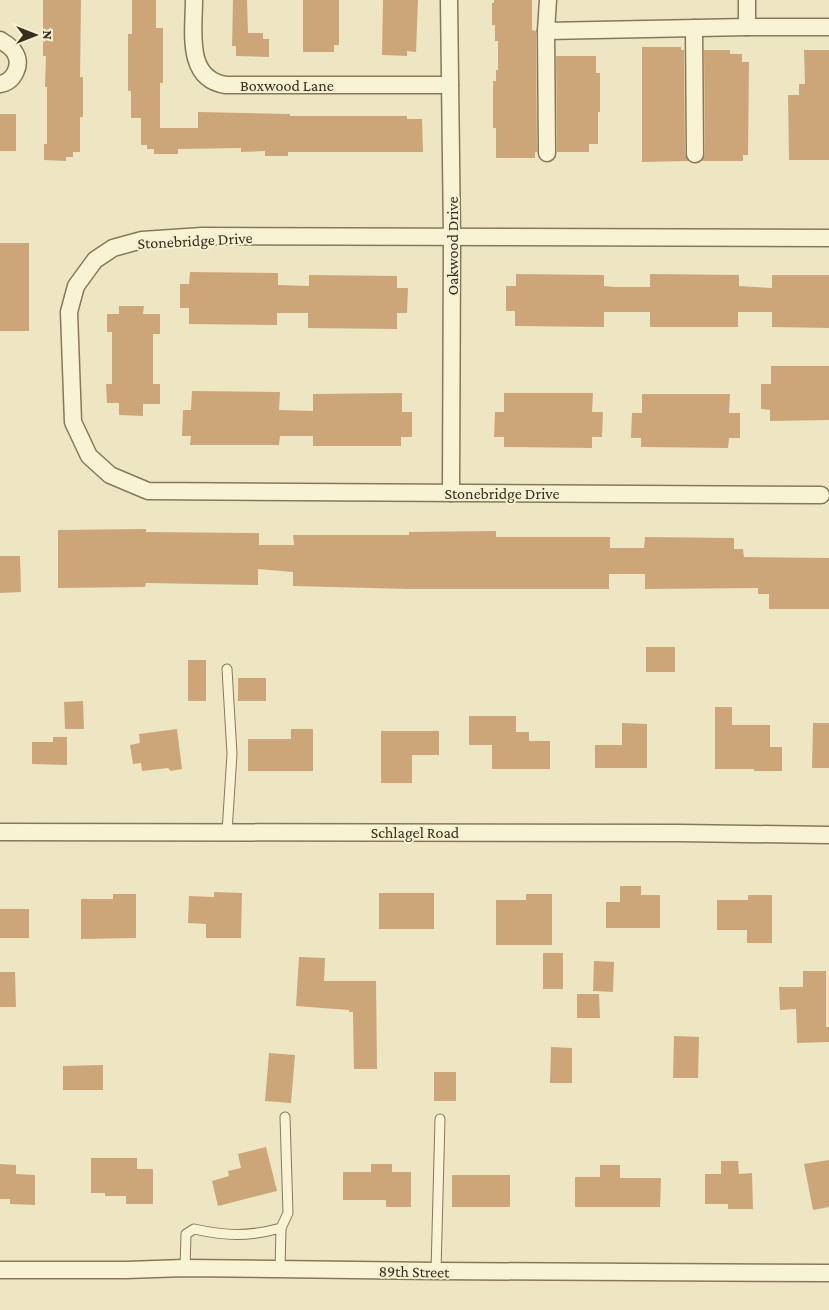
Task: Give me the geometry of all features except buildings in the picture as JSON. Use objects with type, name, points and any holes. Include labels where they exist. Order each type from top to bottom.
[{"type":"street","name":"Boxwood Lane","points":[[194,0],[196,59],[200,70],[214,82],[226,84],[450,85]]},
{"type":"street","name":"Oakwood Drive","points":[[449,0],[452,238],[451,493]]},
{"type":"street","points":[[547,153],[546,31],[548,0]]},
{"type":"street","points":[[747,0],[747,27]]},
{"type":"street","points":[[546,31],[747,27],[829,28]]},
{"type":"street","points":[[694,28],[695,154]]},
{"type":"street","points":[[0,40],[14,50],[18,60],[14,76],[7,82],[0,84]]},
{"type":"street","name":"Stonebridge Drive","points":[[821,495],[148,490],[110,475],[89,456],[73,422],[69,312],[76,286],[95,260],[113,248],[142,240],[202,236],[829,238]]},
{"type":"street","name":"Schlagel Road","points":[[0,832],[829,835]]},
{"type":"street","name":"89th Street","points":[[0,1270],[185,1268],[829,1273]]},
{"type":"lane","points":[[227,668],[232,754],[227,832]]},
{"type":"lane","points":[[280,1269],[281,1228],[288,1212],[285,1117]]},
{"type":"lane","points":[[436,1271],[440,1119]]},
{"type":"lane","points":[[185,1268],[186,1234],[194,1229],[222,1235],[259,1234],[281,1228]]}]
